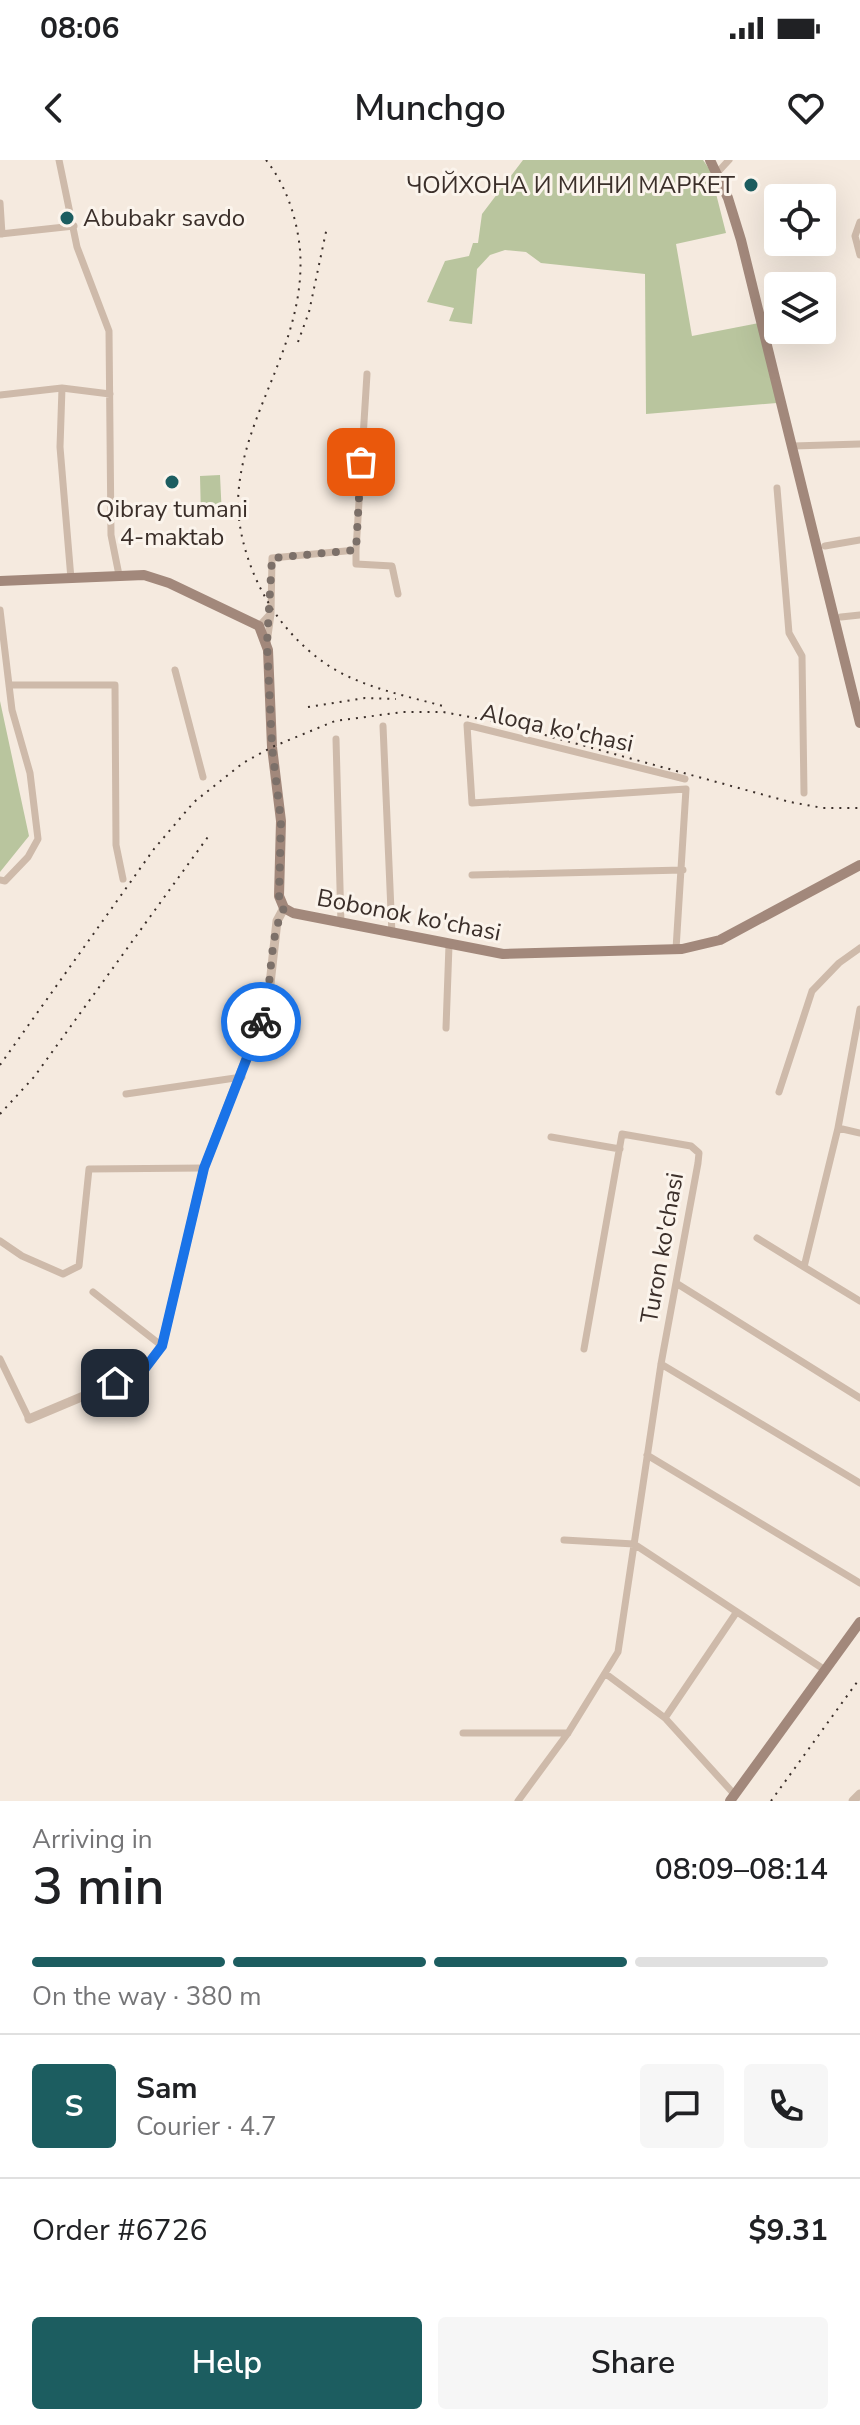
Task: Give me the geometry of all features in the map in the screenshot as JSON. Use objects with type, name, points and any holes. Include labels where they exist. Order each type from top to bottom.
[{"type":"main road","points":[[712,160],[735,205],[860,723]]},
{"type":"main road","points":[[795,446],[825,546],[860,698]]},
{"type":"main road","points":[[0,581],[119,575],[163,580],[259,626]]},
{"type":"main road","name":"Bobonok ko'chasi","points":[[259,626],[267,643],[272,747],[281,821],[279,896],[284,908],[341,924],[449,945],[528,955],[676,949],[720,940],[860,865]]},
{"type":"main road","points":[[733,1799],[860,1625]]},
{"type":"main road","points":[[733,1799],[860,1625]]},
{"type":"street","points":[[59,160],[77,247],[109,331],[111,535],[119,575]]},
{"type":"street","points":[[719,172],[729,160]]},
{"type":"street","points":[[0,203],[1,234],[74,226]]},
{"type":"street","points":[[860,222],[855,236],[860,255]]},
{"type":"street","points":[[367,374],[356,564],[392,566],[398,594]]},
{"type":"street","points":[[0,395],[62,388],[110,394]]},
{"type":"street","points":[[62,388],[60,447],[71,579]]},
{"type":"street","points":[[795,446],[860,444]]},
{"type":"street","points":[[777,488],[789,633],[802,656],[804,793]]},
{"type":"street","points":[[825,546],[860,540]]},
{"type":"street","points":[[267,643],[272,558],[356,550]]},
{"type":"street","points":[[0,610],[12,710],[30,773],[38,839],[28,857],[5,881],[0,880]]},
{"type":"street","points":[[259,626],[271,613]]},
{"type":"street","points":[[841,617],[860,615]]},
{"type":"street","points":[[175,670],[203,777]]},
{"type":"street","points":[[10,685],[115,685],[116,845],[123,879]]},
{"type":"street","name":"Aloqa ko'chasi","points":[[683,870],[686,789],[472,803],[467,725],[685,779]]},
{"type":"street","points":[[383,726],[392,934]]},
{"type":"street","points":[[336,739],[341,924]]},
{"type":"street","points":[[472,875],[683,870],[676,949]]},
{"type":"street","points":[[0,1359],[29,1419],[143,1371],[162,1346],[204,1168],[242,1077],[268,1002],[277,921],[284,908]]},
{"type":"street","points":[[446,1028],[449,945]]},
{"type":"street","points":[[779,1092],[812,991],[839,963],[860,948]]},
{"type":"street","points":[[804,1267],[851,1072],[860,1009]]},
{"type":"street","points":[[126,1094],[242,1077]]},
{"type":"street","points":[[838,1128],[860,1133]]},
{"type":"street","name":"Turon ko'chasi","points":[[518,1801],[568,1733],[618,1652],[661,1364],[699,1153],[691,1146],[622,1134],[620,1149]]},
{"type":"street","points":[[551,1137],[620,1149],[584,1349]]},
{"type":"street","points":[[0,1241],[22,1256],[63,1274],[79,1266],[89,1169],[204,1168]]},
{"type":"street","points":[[757,1238],[860,1301]]},
{"type":"street","points":[[676,1283],[860,1398]]},
{"type":"street","points":[[93,1292],[162,1346]]},
{"type":"street","points":[[661,1364],[860,1483]]},
{"type":"street","points":[[647,1455],[860,1583]]},
{"type":"street","points":[[564,1540],[634,1544],[825,1670]]},
{"type":"street","points":[[665,1718],[736,1613]]},
{"type":"street","points":[[606,1674],[665,1718],[733,1799]]},
{"type":"street","points":[[463,1733],[568,1733]]},
{"type":"street","points":[[853,1801],[860,1794]]},
{"type":"green space","points":[[523,160],[703,160],[710,170],[726,233],[676,244],[692,336],[759,323],[777,403],[646,414],[645,274],[541,263],[526,252],[505,250],[490,255],[477,269],[472,324],[449,321],[454,308],[427,302],[445,261],[469,256],[473,243],[478,243],[482,214]]},
{"type":"green space","points":[[220,475],[222,517],[201,517],[200,476]]},
{"type":"green space","points":[[0,701],[29,836],[0,872]]},
{"type":"railway","points":[[266,160],[285,191],[293,214],[300,250],[299,284],[294,317],[260,409],[242,470],[238,502],[242,538],[249,562],[279,619],[298,641],[321,660],[369,685],[443,706]]},
{"type":"railway","points":[[298,342],[309,312],[327,227]]},
{"type":"railway","points":[[308,707],[365,698],[396,699]]},
{"type":"railway","points":[[0,1065],[154,849],[194,802],[243,763],[272,747],[335,721],[403,712],[443,712],[497,722],[790,802],[823,808],[860,808]]},
{"type":"railway","points":[[0,1114],[34,1077],[210,834]]},
{"type":"railway","points":[[771,1801],[860,1678]]},
{"type":"way so far","points":[[261,1022],[268,1002],[277,921],[284,908],[279,896],[281,821],[272,747],[267,643],[272,558],[356,550],[361,462]]},
{"type":"place","name":"ЧОЙХОНА И МИНИ МАРКЕТ","points":[[751,185]]},
{"type":"place","name":"Abubakr savdo","points":[[67,218]]},
{"type":"place","name":"Qibray tumani 4-maktab","points":[[172,482]]},
{"type":"route","points":[[115,1383],[143,1371],[162,1346],[204,1168],[261,1022]]}]
